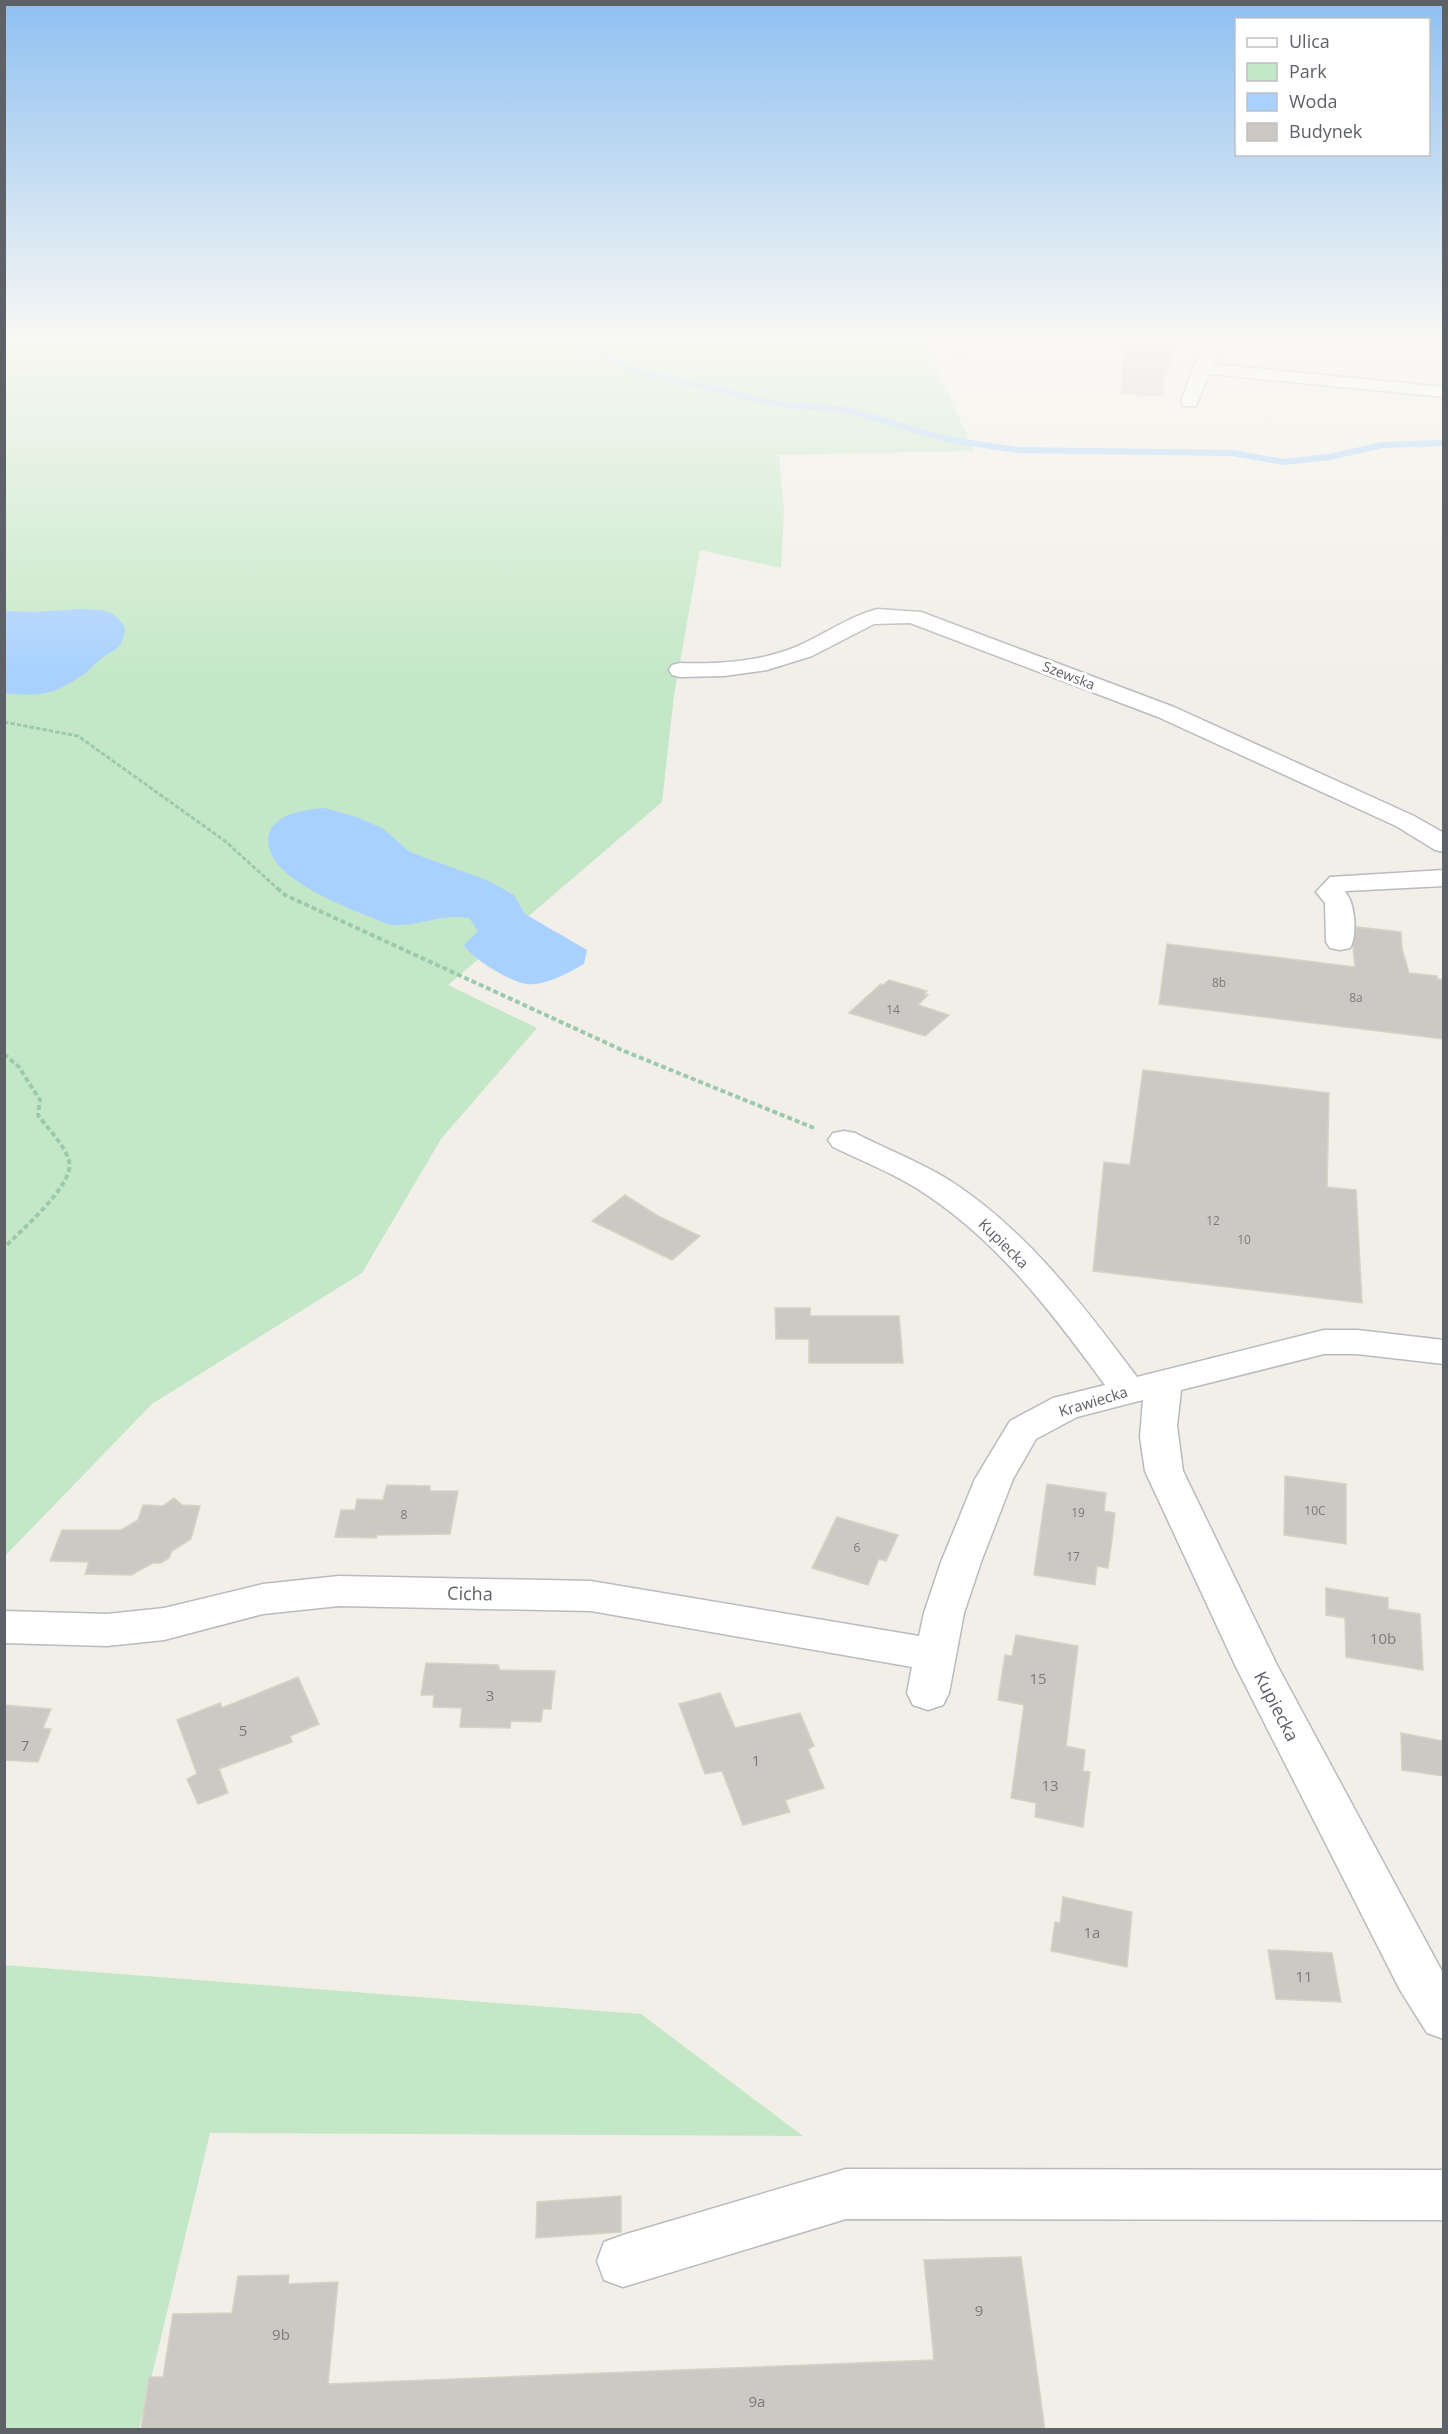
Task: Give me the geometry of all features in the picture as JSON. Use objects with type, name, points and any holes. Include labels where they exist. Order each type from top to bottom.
[{"type":"street","name":"Szewska","points":[[680,670],[737,670],[770,663],[797,654],[866,618],[913,617],[1166,712],[1405,821],[1443,844]]},
{"type":"street","points":[[1340,942],[1339,902],[1329,892],[1339,883],[1443,878]]},
{"type":"street","name":"Kupiecka","points":[[844,1140],[936,1186],[981,1218],[1064,1304],[1160,1397],[1158,1444],[1164,1471],[1278,1708],[1417,1975],[1443,2017]]},
{"type":"street","name":"Krawiecka","points":[[931,1674],[961,1562],[994,1479],[1023,1430],[1066,1407],[1324,1342],[1357,1342],[1443,1352]]},
{"type":"street","name":"Cicha","points":[[4,1627],[107,1630],[164,1624],[263,1599],[339,1591],[591,1596],[931,1674]]},
{"type":"street","points":[[624,2261],[846,2194],[1443,2195]]},
{"type":"path","points":[[4,722],[78,736],[225,841],[285,895],[624,1051],[844,1140]]},
{"type":"path","points":[[4,1054],[19,1067],[39,1100],[38,1115],[66,1154],[70,1166],[67,1179],[55,1194],[4,1248]]},
{"type":"green space","points":[[5,450],[973,450],[779,455],[784,510],[781,568],[700,550],[674,695],[662,802],[448,985],[537,1028],[441,1139],[362,1273],[152,1404],[5,1556]]},
{"type":"green space","points":[[4,1965],[641,2014],[803,2136],[210,2133],[139,2429],[5,2429]]},
{"type":"water","points":[[80,609],[106,611],[116,616],[125,627],[120,645],[84,674],[55,690],[28,695],[5,693],[5,611]]},
{"type":"water","points":[[325,808],[382,828],[410,852],[489,881],[514,895],[525,914],[587,950],[584,964],[549,981],[534,984],[520,983],[492,969],[464,945],[478,931],[469,918],[449,917],[390,925],[313,891],[294,879],[279,865],[270,850],[269,834],[272,827],[285,817],[301,811]]},
{"type":"building","points":[[1357,927],[1401,932],[1402,949],[1409,973],[1437,976],[1437,979],[1443,980],[1443,1039],[1159,1004],[1167,944],[1355,967],[1353,946]]},
{"type":"building","points":[[889,980],[927,991],[924,994],[928,995],[918,1005],[949,1015],[925,1036],[849,1013],[881,984]]},
{"type":"building","points":[[1143,1070],[1329,1093],[1327,1187],[1356,1190],[1362,1303],[1093,1271],[1104,1162],[1130,1165]]},
{"type":"building","points":[[625,1195],[658,1216],[700,1236],[672,1260],[592,1221]]},
{"type":"building","points":[[775,1308],[810,1308],[810,1316],[899,1316],[903,1363],[809,1363],[809,1339],[776,1339]]},
{"type":"building","points":[[1285,1476],[1346,1484],[1346,1544],[1284,1535]]},
{"type":"building","points":[[1047,1484],[1106,1493],[1104,1511],[1115,1513],[1112,1540],[1108,1568],[1097,1566],[1095,1585],[1034,1575]]},
{"type":"building","points":[[387,1485],[430,1486],[430,1491],[458,1491],[450,1534],[377,1535],[376,1538],[335,1537],[341,1510],[355,1510],[357,1499],[383,1500]]},
{"type":"building","points":[[174,1498],[182,1505],[200,1506],[191,1539],[172,1551],[169,1558],[161,1563],[153,1563],[131,1575],[85,1574],[89,1562],[50,1561],[62,1530],[121,1530],[138,1520],[143,1505],[163,1506]]},
{"type":"building","points":[[837,1517],[898,1535],[886,1561],[879,1559],[868,1585],[812,1568]]},
{"type":"building","points":[[1326,1588],[1388,1598],[1388,1609],[1420,1614],[1423,1670],[1346,1657],[1345,1618],[1326,1615]]},
{"type":"building","points":[[1016,1635],[1078,1646],[1066,1746],[1085,1750],[1083,1771],[1090,1772],[1083,1827],[1035,1817],[1036,1803],[1011,1798],[1024,1705],[998,1700],[1005,1655],[1012,1656]]},
{"type":"building","points":[[426,1663],[498,1665],[500,1670],[555,1671],[551,1709],[543,1709],[541,1722],[511,1721],[510,1728],[460,1727],[462,1708],[433,1707],[434,1695],[421,1695]]},
{"type":"building","points":[[298,1677],[319,1724],[290,1736],[292,1742],[219,1769],[228,1793],[198,1804],[187,1779],[197,1774],[177,1720],[220,1703],[222,1708]]},
{"type":"building","points":[[720,1693],[735,1728],[800,1713],[814,1746],[808,1749],[824,1788],[785,1800],[790,1812],[743,1825],[722,1771],[705,1774],[679,1704]]},
{"type":"building","points":[[4,1705],[51,1709],[43,1728],[51,1729],[38,1762],[4,1760]]},
{"type":"building","points":[[1401,1733],[1443,1741],[1443,1776],[1402,1770]]},
{"type":"building","points":[[1063,1897],[1132,1912],[1127,1967],[1051,1951],[1055,1922],[1060,1923]]},
{"type":"building","points":[[1268,1950],[1332,1953],[1341,2002],[1276,1999]]},
{"type":"building","points":[[621,2196],[621,2232],[536,2238],[537,2202]]},
{"type":"building","points":[[1021,2257],[1045,2430],[141,2430],[149,2377],[163,2377],[173,2314],[232,2313],[238,2276],[289,2275],[288,2284],[338,2282],[328,2384],[934,2360],[924,2260]]},
{"type":"waterway","points":[[1014,450],[1232,453],[1284,462],[1329,457],[1362,450]]}]
